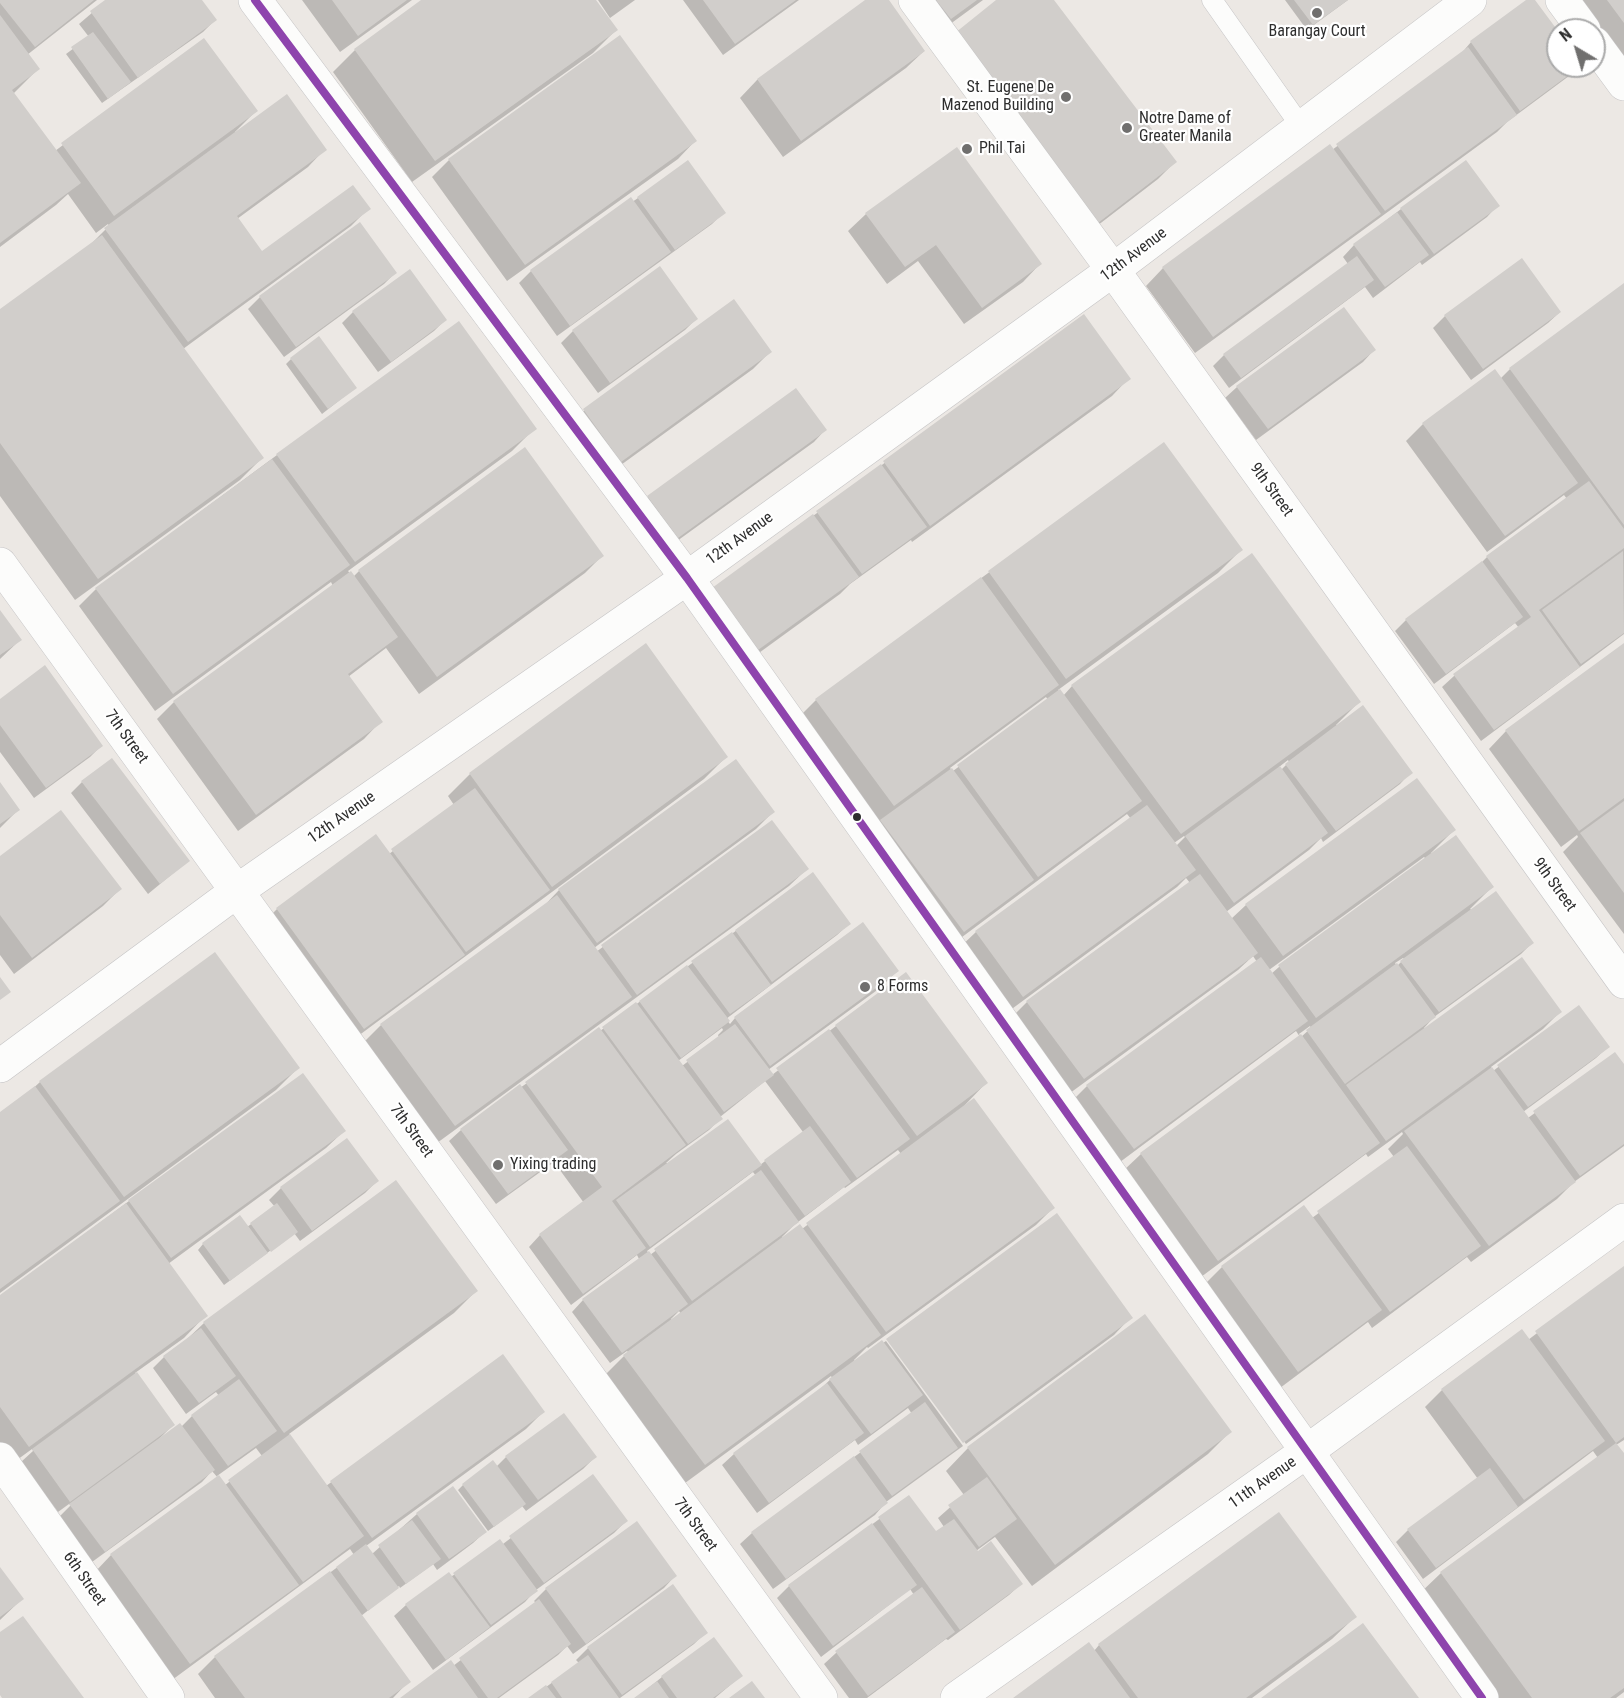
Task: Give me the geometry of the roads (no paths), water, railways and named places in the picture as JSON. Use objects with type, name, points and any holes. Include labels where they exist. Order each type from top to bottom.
[{"type":"street","points":[[255,0],[687,578],[1482,1698]]},
{"type":"street","name":"9th Street","points":[[915,0],[1113,270],[1624,982]]},
{"type":"street","name":"12th Avenue","points":[[0,1066],[237,891],[687,578],[1113,270],[1470,0]]},
{"type":"street","points":[[1562,0],[1575,18]]},
{"type":"street","points":[[1606,59],[1624,84]]},
{"type":"street","name":"7th Street","points":[[0,564],[821,1698]]},
{"type":"street","name":"11th Avenue","points":[[957,1698],[1306,1452],[1624,1220]]},
{"type":"street","name":"6th Street","points":[[0,1459],[168,1698]]},
{"type":"lane","points":[[1212,0],[1302,128]]},
{"type":"place","name":"Barangay Court","points":[[1317,13]]},
{"type":"place","name":"St. Eugene De Mazenod Building","points":[[1066,97]]},
{"type":"place","name":"Notre Dame of Greater Manila","points":[[1127,128]]},
{"type":"place","name":"Phil Tai","points":[[967,149]]},
{"type":"place","name":"8 Forms","points":[[865,987]]},
{"type":"place","name":"Yixing trading","points":[[498,1165]]}]
